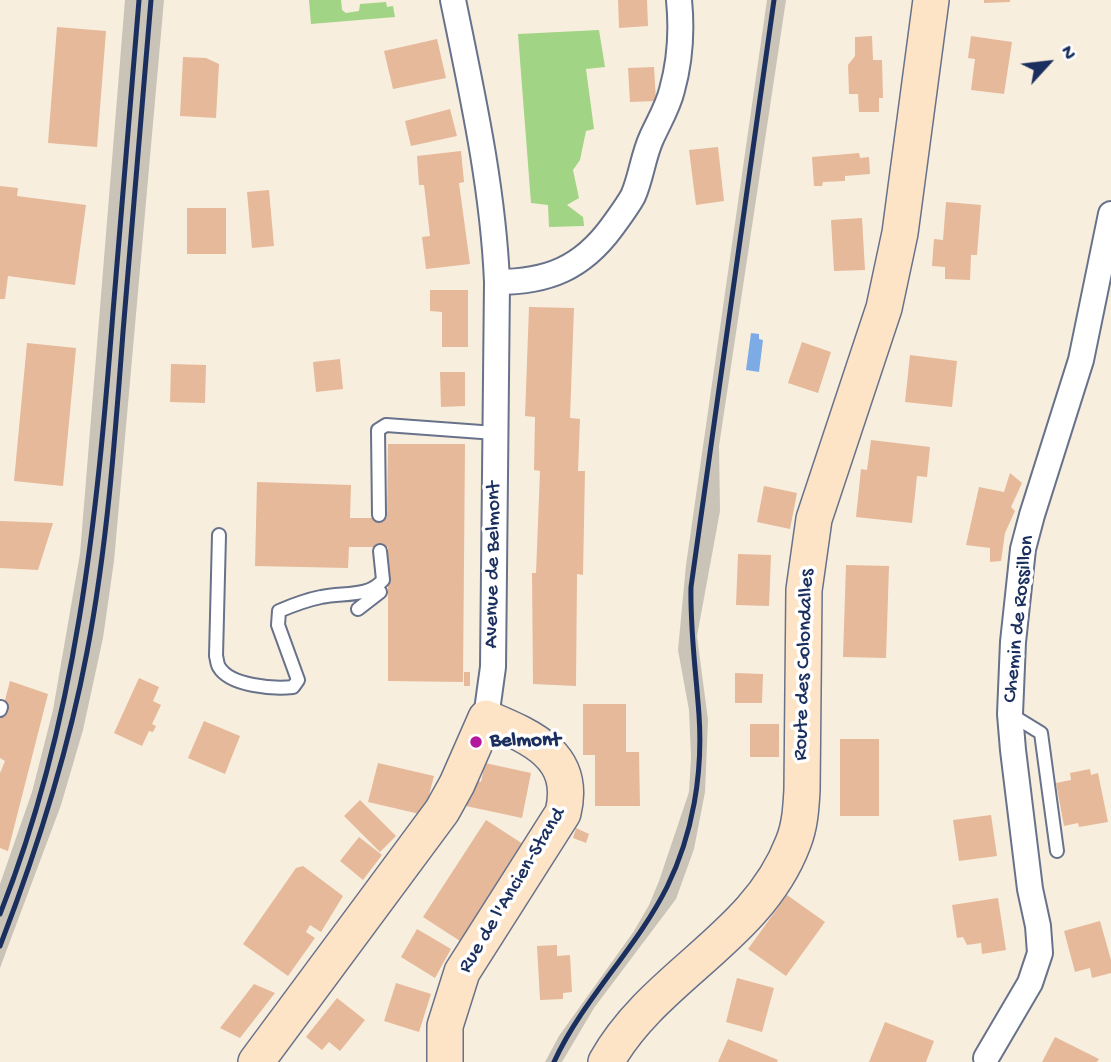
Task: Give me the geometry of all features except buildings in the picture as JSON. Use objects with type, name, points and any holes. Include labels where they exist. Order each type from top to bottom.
[{"type":"street","name":"Avenue de Belmont","points":[[256,1062],[442,811],[486,718],[493,667],[497,282],[495,232],[480,132],[453,0]]},
{"type":"street","points":[[497,282],[516,282],[571,267],[593,250],[627,206],[634,193],[650,142],[672,92],[681,44],[679,0]]},
{"type":"street","name":"Route des Colondalles","points":[[606,1062],[644,1012],[748,916],[769,888],[794,842],[802,790],[804,590],[814,519],[884,308],[901,221],[932,0]]},
{"type":"street","name":"Chemin de Rossillon","points":[[986,1060],[1030,983],[1040,953],[1010,714],[1013,642],[1023,549],[1081,360],[1111,214]]},
{"type":"street","name":"Rue de l'Ancien-Stand","points":[[444,1062],[445,1026],[462,972],[564,813],[568,796],[565,780],[551,754],[524,735],[486,718]]},
{"type":"lane","points":[[379,515],[377,430],[386,425],[495,433]]},
{"type":"lane","points":[[219,535],[216,656],[219,667],[230,676],[263,688],[293,687],[298,680],[278,625],[279,611],[323,596],[367,592],[383,580]]},
{"type":"lane","points":[[358,609],[384,588],[380,551]]},
{"type":"lane","points":[[1010,714],[1041,733],[1057,851]]},
{"type":"shaded area","points":[[125,0],[164,0],[114,561],[103,638],[83,730],[61,805],[0,968],[0,884],[32,792],[53,710],[80,554]]},
{"type":"shaded area","points":[[767,0],[786,0],[719,446],[720,511],[697,636],[708,720],[705,792],[694,849],[676,899],[594,1008],[562,1062],[545,1062],[559,1036],[634,931],[649,905],[689,792],[689,710],[678,650],[686,565]]},
{"type":"green space","points":[[309,0],[341,0],[342,10],[346,13],[359,11],[360,4],[386,2],[387,7],[393,6],[395,17],[311,24]]},
{"type":"green space","points":[[599,30],[605,67],[586,69],[594,129],[586,131],[580,160],[573,170],[579,198],[567,205],[583,217],[584,226],[549,227],[548,205],[531,203],[518,34]]},
{"type":"water","points":[[751,333],[759,334],[759,339],[763,340],[759,372],[746,370]]},
{"type":"railway","points":[[0,914],[48,767],[65,693],[91,542],[107,389],[139,0]]},
{"type":"railway","points":[[0,946],[27,874],[61,764],[94,612],[113,453],[151,0]]},
{"type":"railway","points":[[554,1062],[580,1017],[654,910],[676,867],[690,825],[700,737],[691,587],[774,0]]},
{"type":"place","name":"Belmont","points":[[476,742]]}]
